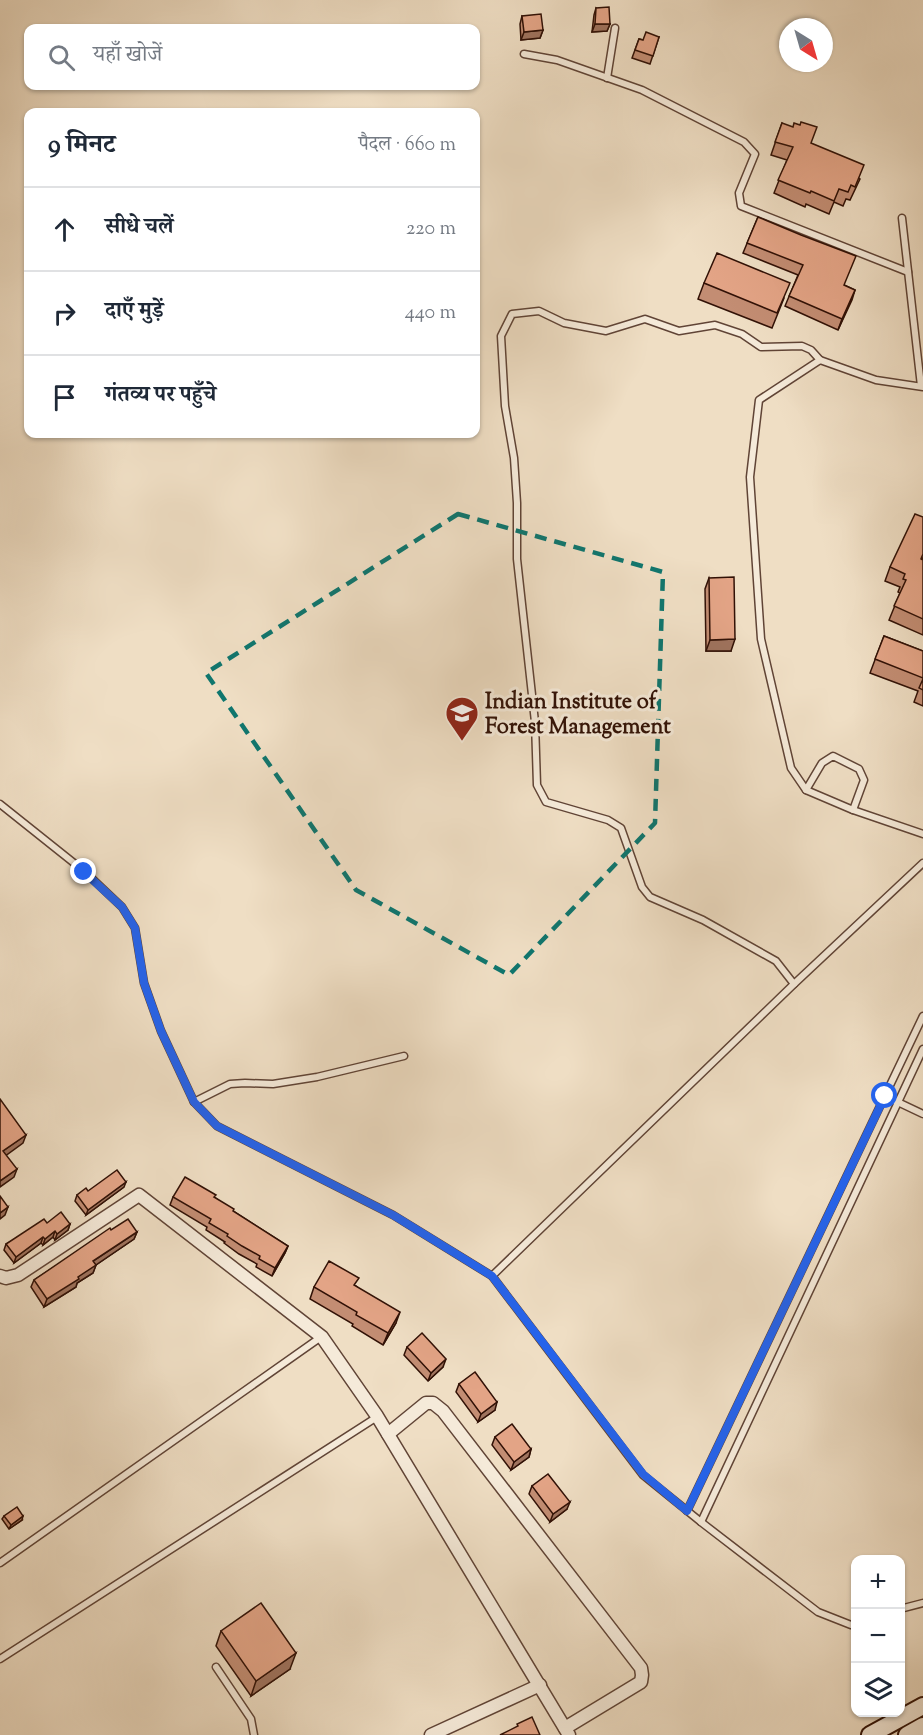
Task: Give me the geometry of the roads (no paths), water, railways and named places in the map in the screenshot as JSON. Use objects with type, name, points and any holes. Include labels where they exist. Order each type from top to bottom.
[{"type":"main road","points":[[870,1735],[923,1706]]},
{"type":"main road","points":[[907,1735],[923,1726]]},
{"type":"street","points":[[0,1276],[6,1278],[18,1275],[139,1195],[322,1337],[377,1416],[567,1731],[641,1682],[641,1668],[443,1411],[433,1403],[426,1403],[388,1434]]},
{"type":"street","points":[[431,1735],[540,1685]]},
{"type":"lane","points":[[607,78],[615,28]]},
{"type":"lane","points":[[525,54],[557,60],[642,90],[744,142],[755,154],[739,193],[741,206],[908,272]]},
{"type":"lane","points":[[794,984],[776,961],[703,920],[650,897],[642,886],[621,828],[608,820],[546,802],[537,785],[535,722],[518,559],[514,458],[505,406],[501,336],[512,314],[538,310],[564,323],[606,331],[645,319],[679,331],[715,325],[742,334],[761,347],[802,346],[811,350],[820,360],[876,380],[922,387],[902,218]]},
{"type":"lane","points":[[820,360],[759,400],[750,477],[761,639],[791,768],[806,790],[853,810],[923,834]]},
{"type":"lane","points":[[806,790],[822,763],[833,756],[859,769],[864,780],[853,810]]},
{"type":"lane","points":[[0,804],[84,872],[122,907],[135,928],[144,983],[161,1031],[194,1102],[217,1126],[393,1215],[492,1276],[643,1474],[687,1511],[818,1612],[851,1625]]},
{"type":"lane","points":[[492,1276],[794,984],[923,863]]},
{"type":"lane","points":[[687,1511],[923,1016]]},
{"type":"lane","points":[[701,1522],[923,1049]]},
{"type":"lane","points":[[194,1102],[230,1084],[284,1083],[404,1056]]},
{"type":"lane","points":[[885,1096],[923,1114]]},
{"type":"lane","points":[[0,1563],[322,1337]]},
{"type":"lane","points":[[0,1659],[377,1416]]},
{"type":"lane","points":[[903,1609],[923,1603]]},
{"type":"lane","points":[[216,1667],[251,1719],[254,1735]]},
{"type":"place","name":"Indian Institute of Forest Management","points":[[462,742]]}]
